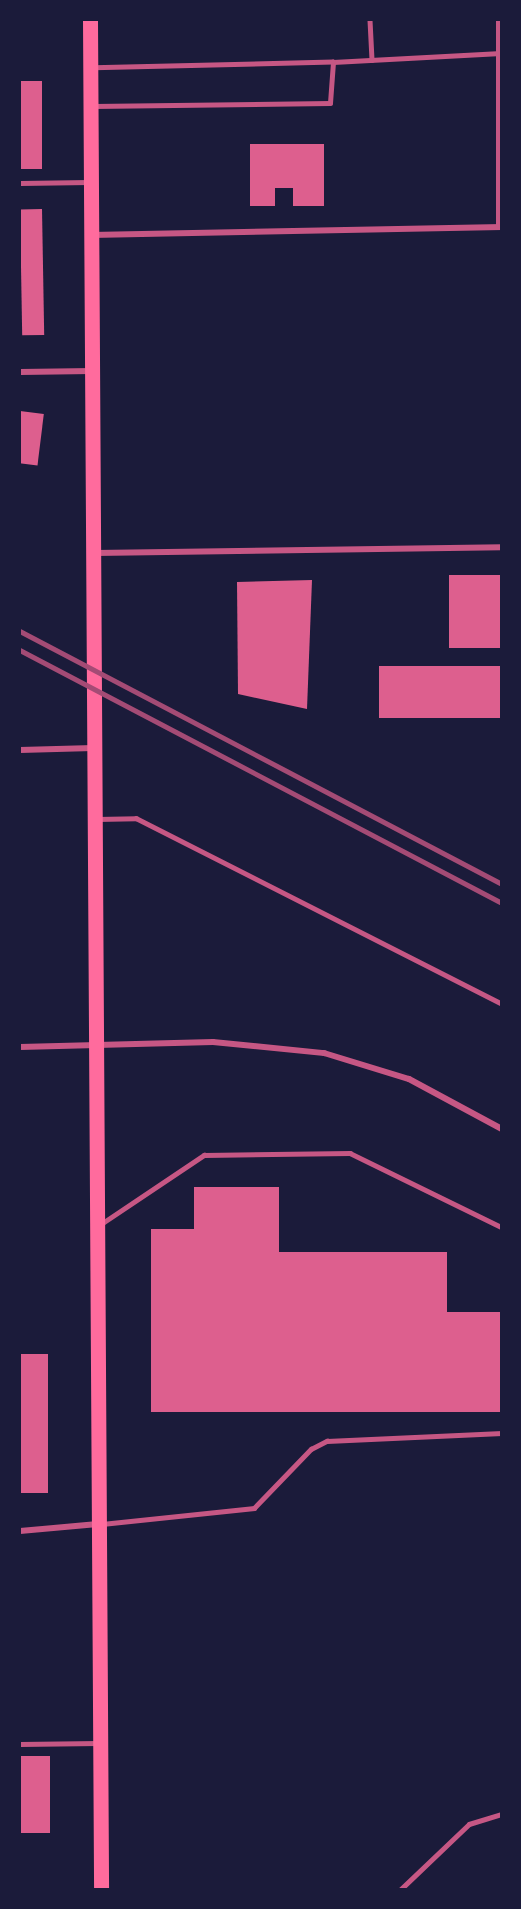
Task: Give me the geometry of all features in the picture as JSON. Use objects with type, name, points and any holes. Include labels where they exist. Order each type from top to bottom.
[{"type":"main road","points":[[90,20],[101,1890]]},
{"type":"street","points":[[90,235],[500,227],[501,53],[499,20]]},
{"type":"street","points":[[20,372],[92,371]]},
{"type":"street","points":[[94,553],[501,547]]},
{"type":"street","points":[[20,750],[94,748]]},
{"type":"street","points":[[20,1047],[213,1042],[324,1053],[409,1079],[501,1129]]},
{"type":"street","points":[[20,1531],[99,1524]]},
{"type":"lane","points":[[370,20],[372,60]]},
{"type":"lane","points":[[90,68],[333,62],[501,53]]},
{"type":"lane","points":[[90,106],[330,103],[333,62]]},
{"type":"lane","points":[[20,183],[91,182]]},
{"type":"lane","points":[[94,819],[136,818],[501,1004]]},
{"type":"lane","points":[[97,1227],[204,1155],[350,1153],[501,1227]]},
{"type":"lane","points":[[99,1524],[254,1508],[311,1449],[327,1441],[501,1433]]},
{"type":"lane","points":[[20,1744],[100,1743]]},
{"type":"lane","points":[[400,1890],[469,1824],[501,1814]]},
{"type":"building","points":[[20,81],[42,81],[42,169],[20,169]]},
{"type":"building","points":[[250,144],[324,144],[324,206],[293,206],[293,188],[275,188],[275,206],[250,206]]},
{"type":"building","points":[[20,209],[42,209],[44,335],[22,335]]},
{"type":"building","points":[[20,411],[44,414],[37,466],[20,463]]},
{"type":"building","points":[[449,575],[502,575],[502,648],[449,648]]},
{"type":"building","points":[[312,580],[307,709],[238,694],[237,582]]},
{"type":"building","points":[[379,666],[502,666],[502,718],[379,718]]},
{"type":"building","points":[[194,1187],[279,1187],[279,1252],[447,1252],[447,1312],[502,1312],[502,1412],[151,1412],[151,1229],[194,1229]]},
{"type":"building","points":[[20,1354],[48,1354],[48,1493],[20,1493]]},
{"type":"building","points":[[20,1756],[50,1756],[50,1833],[20,1833]]},
{"type":"railway","points":[[20,631],[502,884]]},
{"type":"railway","points":[[20,650],[502,903]]}]
